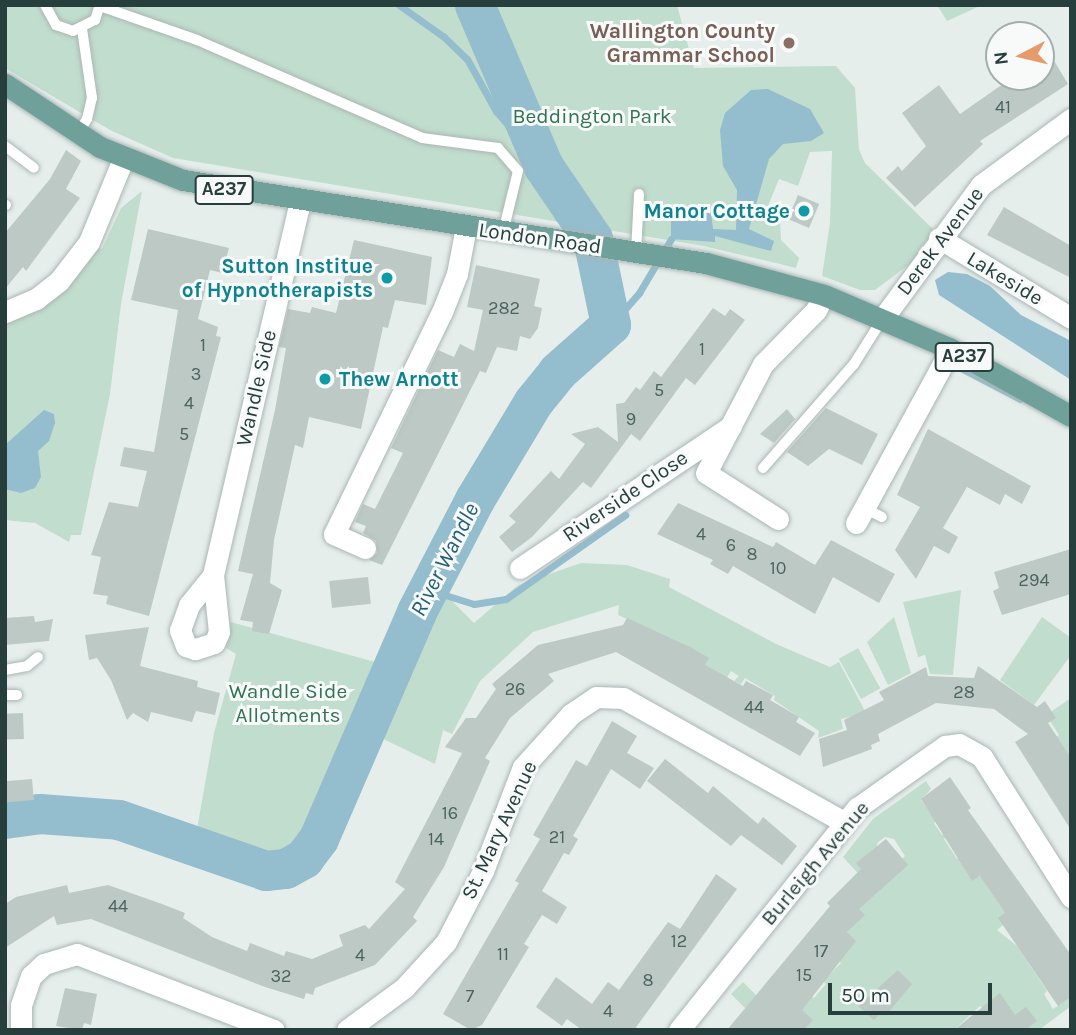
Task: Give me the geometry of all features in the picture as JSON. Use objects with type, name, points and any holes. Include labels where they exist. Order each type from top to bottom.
[{"type":"main road","name":"London Road","points":[[5,84],[77,135],[123,159],[197,183],[503,233],[670,257],[734,269],[824,295],[883,318],[950,349],[1071,416]]},
{"type":"street","name":"Derek Avenue","points":[[883,318],[933,246],[981,185],[1071,119]]},
{"type":"street","points":[[5,312],[36,299],[59,281],[89,242],[123,159]]},
{"type":"street","name":"Wandle Side","points":[[213,575],[300,201]]},
{"type":"street","points":[[365,548],[331,540],[442,312],[457,274],[466,227]]},
{"type":"street","name":"Lakeside","points":[[933,246],[1071,318]]},
{"type":"street","name":"Riverside Close","points":[[778,519],[706,473],[762,364],[816,310],[824,295]]},
{"type":"street","points":[[867,516],[950,349]]},
{"type":"street","name":"Riverside Close","points":[[520,568],[732,426]]},
{"type":"street","name":"St. Mary Avenue","points":[[359,1027],[426,969],[446,942],[483,871],[523,767],[571,714],[596,697],[623,698],[844,822]]},
{"type":"street","name":"Burleigh Avenue","points":[[679,1030],[844,822],[886,784],[945,746],[972,748],[1071,897]]},
{"type":"street","points":[[21,1030],[21,1005],[32,976],[44,964],[77,954],[274,1030]]},
{"type":"lane","points":[[45,5],[56,25],[82,29],[95,20],[100,6],[197,40],[422,138],[498,148],[519,171],[503,233]]},
{"type":"lane","points":[[77,135],[87,119],[92,98],[82,29]]},
{"type":"lane","points":[[5,146],[34,168]]},
{"type":"lane","points":[[639,194],[639,252]]},
{"type":"lane","points":[[763,468],[853,364],[883,318]]},
{"type":"lane","points":[[5,670],[27,666],[38,657]]},
{"type":"green space","name":"Beddington Park","points":[[5,5],[677,5],[694,68],[836,66],[855,88],[859,150],[865,163],[934,230],[911,263],[875,290],[860,290],[822,276],[830,223],[832,151],[810,152],[798,186],[779,179],[766,211],[780,219],[781,240],[799,258],[796,268],[704,246],[173,158],[110,130],[5,68]]},
{"type":"green space","points":[[937,5],[982,5],[947,21]]},
{"type":"green space","points":[[142,191],[121,304],[110,394],[81,535],[71,535],[69,542],[35,523],[5,520],[5,322],[48,301],[97,247],[102,249],[121,208]]},
{"type":"green space","points":[[581,563],[627,565],[670,579],[669,587],[776,644],[830,667],[839,662],[866,713],[841,719],[843,729],[818,738],[819,731],[774,700],[775,696],[745,678],[741,684],[734,681],[739,676],[731,671],[724,682],[700,669],[683,644],[618,615],[619,605],[533,632],[480,681],[452,734],[443,730],[435,764],[375,735],[443,592],[474,623],[518,585]]},
{"type":"green space","points":[[961,590],[953,675],[930,674],[925,655],[918,657],[903,602]]},
{"type":"green space","points":[[894,617],[911,673],[888,685],[867,642]]},
{"type":"green space","points":[[1042,617],[1071,638],[1071,655],[1034,705],[1000,680]]},
{"type":"green space","name":"Wandle Side Allotments","points":[[231,622],[375,662],[299,841],[289,854],[276,861],[196,835],[214,733],[236,654],[226,648]]},
{"type":"green space","points":[[858,648],[880,688],[861,699],[839,659]]},
{"type":"green space","points":[[1071,698],[1071,767],[1063,746],[1052,739],[1059,735],[1050,721],[1052,711]]},
{"type":"green space","points":[[926,781],[931,789],[921,800],[930,813],[943,816],[934,823],[942,835],[954,827],[944,839],[957,859],[967,853],[979,877],[987,872],[985,883],[1005,913],[1003,925],[997,930],[1017,946],[1047,991],[1044,994],[1053,1009],[1071,997],[1071,1006],[1039,1030],[1011,1030],[980,1006],[954,1030],[783,1030],[807,992],[814,998],[826,984],[823,981],[841,963],[835,956],[848,933],[842,925],[905,856],[894,839],[885,837],[878,842],[865,881],[843,857],[873,819]]},
{"type":"green space","points":[[743,982],[757,996],[745,1008],[731,994]]},
{"type":"water","points":[[462,5],[496,5],[488,11],[487,27],[461,17]]},
{"type":"water","points":[[768,89],[810,109],[824,133],[811,141],[783,144],[769,159],[749,229],[774,241],[771,251],[715,236],[715,242],[671,239],[671,221],[692,212],[711,212],[713,229],[736,230],[737,190],[723,166],[720,130],[725,113],[751,90]]},
{"type":"water","points":[[948,272],[967,274],[990,286],[1021,315],[1071,341],[1071,380],[939,295],[935,280]]},
{"type":"water","points":[[44,410],[54,414],[55,423],[49,441],[38,451],[41,477],[35,488],[21,493],[5,489],[5,445]]},
{"type":"building","points":[[1055,62],[1068,84],[980,141],[983,144],[915,207],[886,178],[898,166],[902,171],[926,146],[902,113],[939,85],[960,114],[993,91],[1055,91]]},
{"type":"building","points":[[66,150],[81,161],[66,189],[80,198],[26,271],[23,267],[5,289],[5,233],[50,179]]},
{"type":"building","name":"Manor Cottage","points":[[798,195],[819,204],[809,228],[788,219]]},
{"type":"building","points":[[1004,207],[1071,246],[1071,278],[987,235]]},
{"type":"building","points":[[148,229],[229,248],[222,273],[210,270],[198,319],[218,327],[216,336],[221,337],[149,616],[106,604],[108,596],[93,594],[101,557],[91,555],[109,502],[138,507],[147,471],[120,466],[124,447],[154,452],[178,310],[131,300]]},
{"type":"building","points":[[354,240],[432,257],[426,305],[395,300],[388,328],[383,327],[361,429],[309,417],[303,448],[295,445],[274,540],[270,583],[282,590],[269,634],[252,631],[253,622],[240,620],[253,574],[238,571],[275,410],[286,348],[279,347],[288,309],[310,313],[312,307],[336,313]]},
{"type":"building","points":[[476,265],[540,279],[534,306],[542,308],[538,328],[530,339],[520,336],[517,351],[497,347],[486,373],[480,371],[382,565],[369,560],[377,553],[376,541],[363,533],[366,526],[355,522],[363,504],[375,509],[403,453],[391,448],[438,350],[454,357],[460,344],[474,351],[483,310],[467,307]]},
{"type":"building","points":[[713,308],[725,316],[730,309],[745,320],[695,385],[686,378],[640,441],[631,434],[591,488],[583,482],[532,537],[512,552],[499,537],[516,522],[509,516],[551,471],[559,479],[585,444],[571,434],[598,427],[618,442],[616,404],[624,403],[636,387],[640,390],[654,371],[661,377]]},
{"type":"building","points":[[826,408],[878,434],[862,465],[829,449],[808,466],[787,452]]},
{"type":"building","points":[[787,409],[795,419],[774,443],[760,434]]},
{"type":"building","points":[[928,429],[1031,486],[1022,504],[1005,494],[1000,505],[967,487],[943,528],[958,537],[949,554],[934,546],[916,579],[895,550],[920,507],[897,495]]},
{"type":"building","points":[[678,503],[773,547],[776,542],[815,565],[831,540],[895,574],[879,603],[833,577],[815,614],[733,566],[728,574],[710,564],[713,560],[657,534]]},
{"type":"building","points":[[1071,549],[1071,594],[1002,615],[993,591],[999,588],[994,572]]},
{"type":"building","points":[[368,577],[371,604],[332,608],[329,581]]},
{"type":"building","points":[[34,616],[35,622],[53,619],[49,641],[5,645],[5,618]]},
{"type":"building","points":[[627,618],[709,658],[705,665],[743,686],[746,681],[773,695],[770,700],[799,717],[796,722],[815,733],[800,756],[616,652],[548,674],[554,681],[510,718],[485,758],[490,761],[444,867],[413,917],[417,921],[375,965],[315,988],[313,995],[306,993],[304,999],[265,987],[91,919],[57,925],[54,916],[5,948],[5,904],[16,897],[67,885],[69,893],[108,885],[162,904],[185,913],[183,918],[212,937],[247,951],[250,943],[284,956],[286,951],[312,959],[343,946],[339,935],[365,925],[369,929],[405,889],[395,882],[462,753],[445,747],[466,718],[476,718],[496,689],[492,684],[538,645],[623,625]]},
{"type":"building","points":[[149,627],[140,666],[198,681],[197,687],[220,693],[215,715],[196,711],[192,722],[151,712],[148,722],[133,713],[127,720],[111,680],[97,658],[89,660],[85,635]]},
{"type":"building","points":[[978,666],[1037,707],[1045,701],[1056,718],[1048,723],[1071,758],[1071,830],[1015,742],[1028,734],[994,709],[936,703],[878,734],[880,741],[871,745],[872,749],[823,767],[819,739],[847,730],[844,720],[884,700],[879,692],[926,667],[928,676],[974,678]]},
{"type":"building","points":[[23,713],[24,739],[6,740],[5,714]]},
{"type":"building","points":[[612,721],[637,736],[627,753],[654,768],[640,789],[611,769],[573,836],[578,839],[569,855],[564,853],[542,891],[567,907],[557,924],[542,915],[524,944],[529,947],[482,1025],[471,1030],[443,1014],[519,883],[515,881],[540,839],[533,835],[576,760],[587,766]]},
{"type":"building","points":[[665,759],[708,793],[713,786],[758,824],[763,817],[797,846],[782,865],[741,835],[731,846],[647,781]]},
{"type":"building","points":[[950,777],[971,808],[968,810],[1071,955],[1071,997],[1058,1006],[998,918],[1005,913],[980,876],[972,881],[921,799]]},
{"type":"building","points":[[32,779],[34,800],[7,802],[5,781]]},
{"type":"building","points":[[886,839],[908,865],[859,909],[865,915],[847,932],[856,941],[802,1010],[813,1020],[804,1030],[727,1030],[830,906],[827,903],[861,869],[856,863]]},
{"type":"building","points":[[716,874],[737,889],[634,1030],[582,1030],[567,1019],[562,1026],[536,1007],[556,977],[592,1004],[608,982],[619,990],[668,922],[680,929]]},
{"type":"building","points":[[898,970],[912,984],[887,1014],[883,1011],[874,1020],[858,1006]]},
{"type":"building","points":[[65,988],[97,994],[91,1025],[84,1023],[82,1030],[56,1026]]},
{"type":"building","points":[[1000,993],[1015,1015],[1026,1007],[1037,1021],[1025,1030],[954,1030]]},
{"type":"waterway","points":[[399,5],[444,37],[467,59],[496,111],[544,167]]},
{"type":"waterway","name":"River Wandle","points":[[5,819],[40,814],[119,820],[266,871],[286,869],[304,859],[319,839],[417,612],[475,500],[534,402],[558,372],[611,325],[593,239],[544,167],[475,5]]},
{"type":"waterway","points":[[611,325],[639,293],[671,239]]},
{"type":"waterway","points":[[949,362],[1020,399]]},
{"type":"waterway","points":[[429,590],[474,604],[506,599],[625,515]]},
{"type":"place","name":"Wallington County Grammar School","points":[[789,43]]},
{"type":"place","name":"Manor Cottage","points":[[804,211]]},
{"type":"place","name":"Sutton Institue of Hypnotherapists","points":[[387,278]]},
{"type":"place","name":"Thew Arnott","points":[[325,379]]}]
